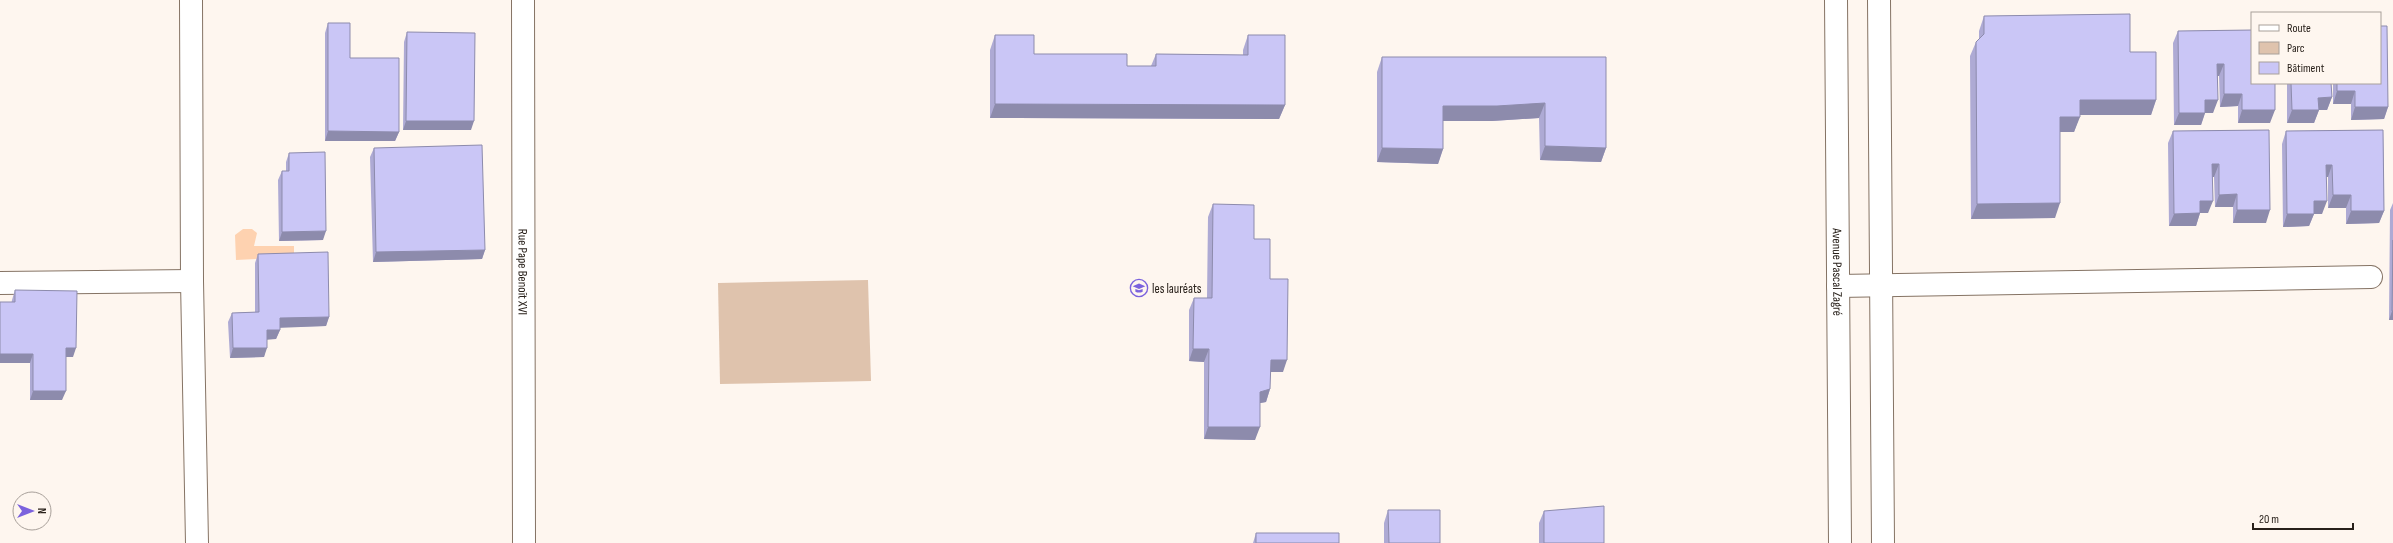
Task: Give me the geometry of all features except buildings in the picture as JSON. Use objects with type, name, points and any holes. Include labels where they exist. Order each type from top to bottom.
[{"type":"street","points":[[191,0],[192,281],[197,543]]},
{"type":"street","name":"Rue Pape Benoît XVI","points":[[523,0],[524,543]]},
{"type":"street","name":"Avenue Pascal Zagré","points":[[1836,0],[1840,543]]},
{"type":"street","points":[[1880,0],[1883,543]]},
{"type":"street","points":[[1838,286],[2371,277]]},
{"type":"street","points":[[0,282],[192,281]]},
{"type":"green space","points":[[868,280],[871,381],[720,384],[718,283]]},
{"type":"shaded area","points":[[243,229],[252,229],[257,233],[254,246],[294,246],[294,257],[236,260],[235,235]]},
{"type":"place","name":"les lauréats","points":[[1139,288]]}]
